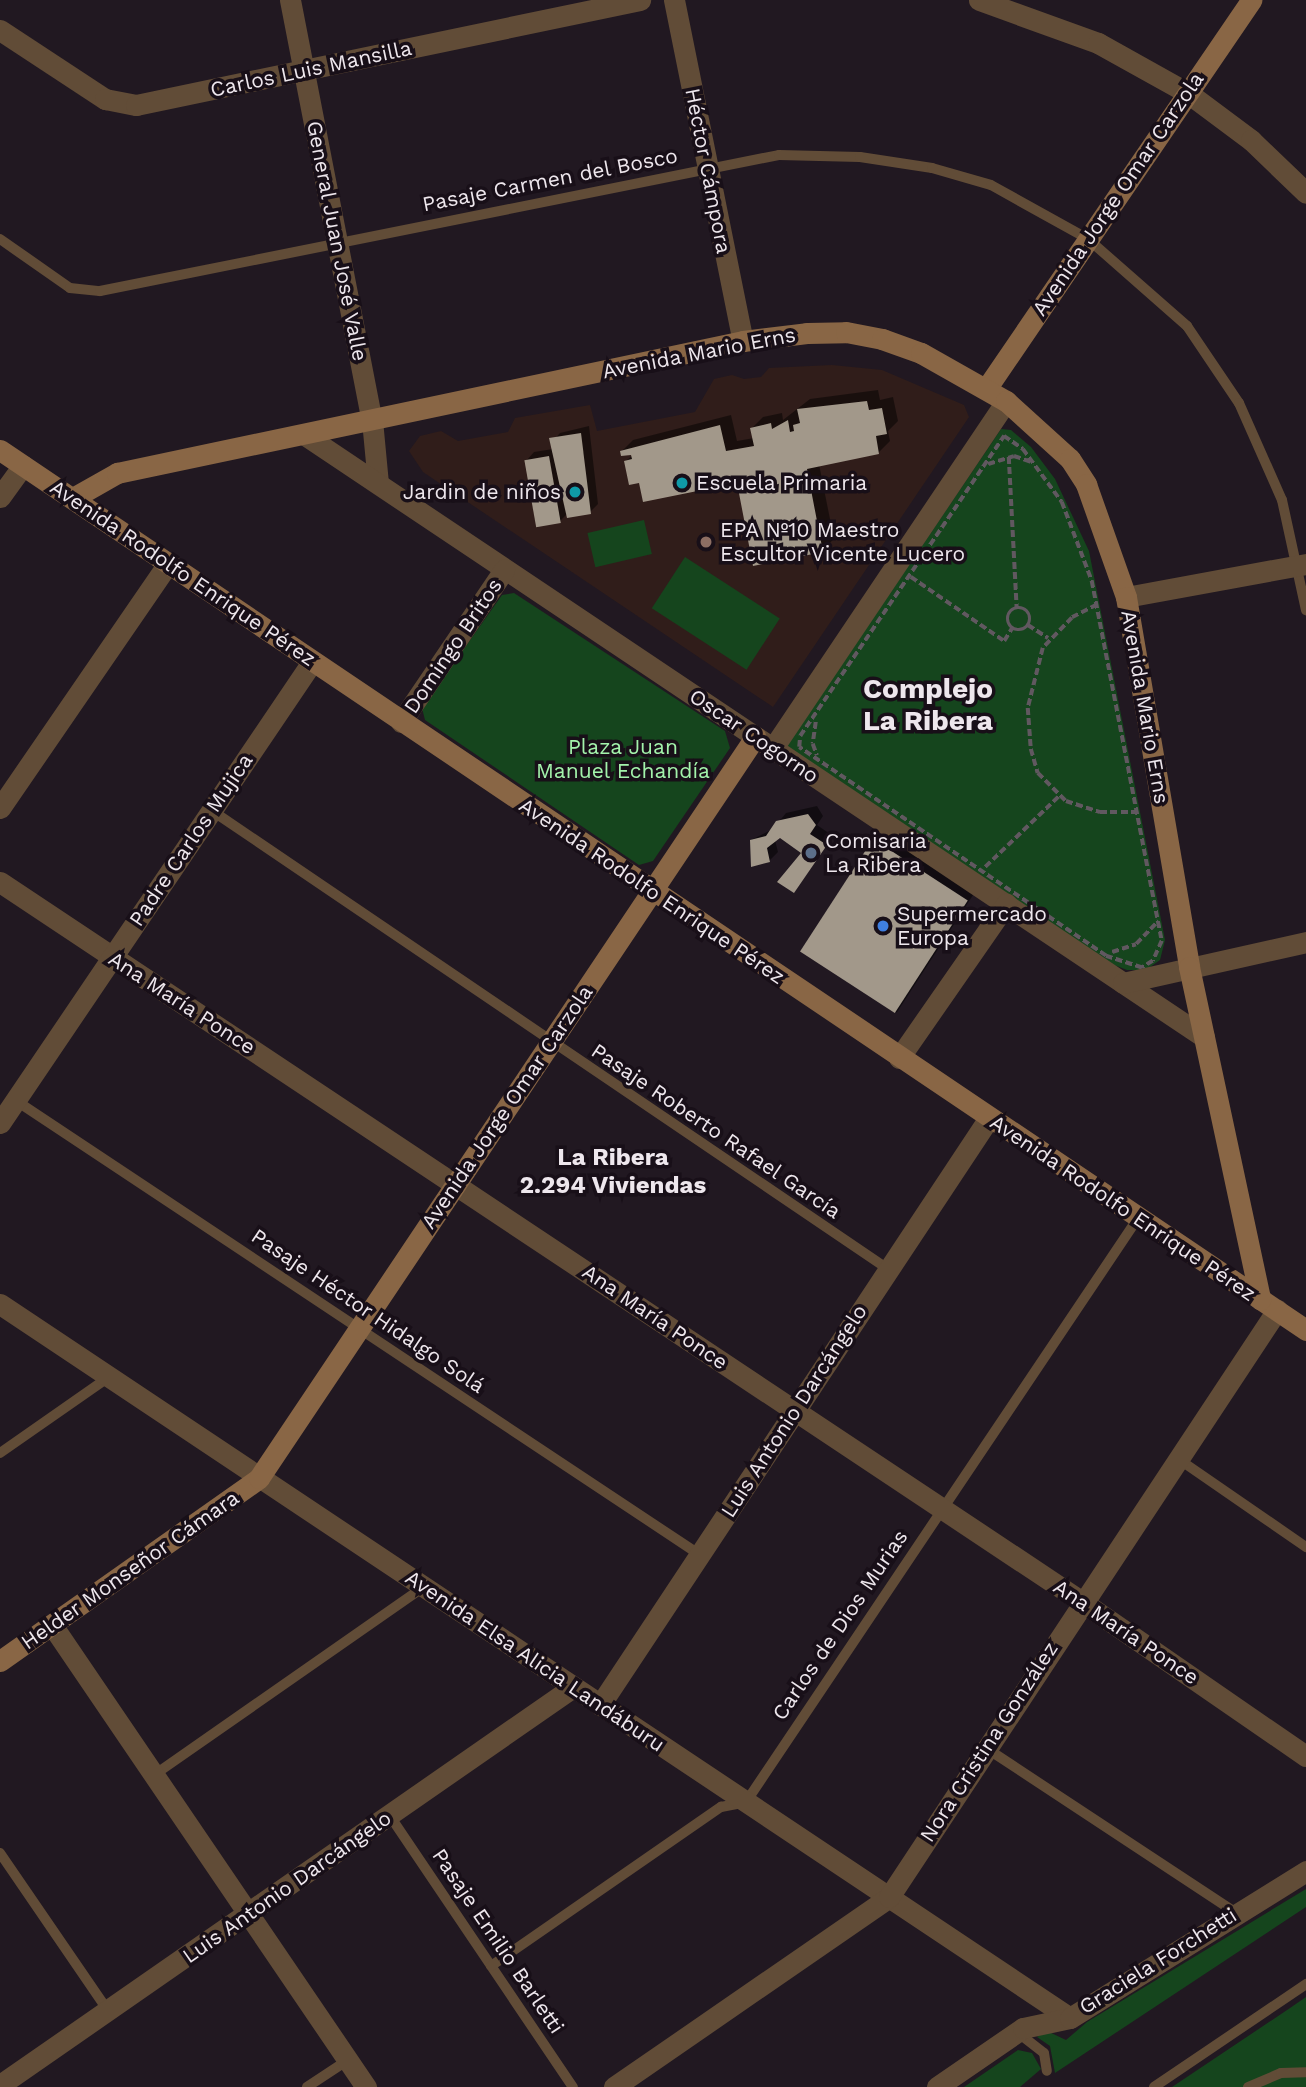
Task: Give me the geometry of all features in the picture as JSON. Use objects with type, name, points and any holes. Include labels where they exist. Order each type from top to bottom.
[{"type":"street","name":"General Juan José Valle","points":[[290,0],[372,420],[377,483]]},
{"type":"street","name":"Carlos Luis Mansilla","points":[[0,30],[120,105],[304,71],[640,0]]},
{"type":"street","name":"Héctor Cámpora","points":[[674,0],[705,168],[743,341]]},
{"type":"street","points":[[979,0],[1098,43],[1188,93],[1251,140],[1306,193]]},
{"type":"street","name":"Avenida Jorge Omar Carzola","points":[[986,389],[1251,0]]},
{"type":"street","name":"Avenida Mario Erns","points":[[73,498],[117,473],[743,341],[807,333],[870,337],[921,353],[1006,401],[1070,459],[1086,484],[1126,597],[1189,967],[1268,1305]]},
{"type":"street","name":"Avenida Jorge Omar Carzola","points":[[259,1478],[652,890],[764,742],[1006,401]]},
{"type":"street","name":"Oscar Cogorno","points":[[305,435],[1204,1037]]},
{"type":"street","name":"Avenida Rodolfo Enrique Pérez","points":[[0,450],[1306,1330]]},
{"type":"street","points":[[0,497],[23,465]]},
{"type":"street","points":[[0,808],[167,564]]},
{"type":"street","points":[[1126,597],[1301,565]]},
{"type":"street","name":"Domingo Britos","points":[[401,722],[504,570]]},
{"type":"street","name":"Padre Carlos Mujica","points":[[0,1123],[312,662]]},
{"type":"street","name":"Ana María Ponce","points":[[0,882],[1081,1601],[1306,1756]]},
{"type":"street","points":[[899,1058],[1006,904]]},
{"type":"street","points":[[1123,983],[1306,943]]},
{"type":"street","name":"Luis Antonio Darcángelo","points":[[600,1705],[989,1118]]},
{"type":"street","name":"Avenida Elsa Alicia Landáburu","points":[[0,1304],[1070,2018]]},
{"type":"street","name":"Nora Cristina González","points":[[614,2087],[889,1897],[1177,1458],[1268,1305]]},
{"type":"street","name":"Helder Monseñor Cámara","points":[[0,1661],[259,1478]]},
{"type":"street","points":[[52,1625],[366,2087]]},
{"type":"street","name":"Luis Antonio Darcángelo","points":[[0,2085],[250,1916],[573,1687]]},
{"type":"street","name":"Graciela Forchetti","points":[[937,2087],[1017,2032],[1070,2018],[1235,1912],[1306,1871]]},
{"type":"lane","name":"Pasaje Carmen del Bosco","points":[[0,239],[71,288],[84,291],[779,155],[860,157],[932,167],[990,186],[1088,239],[1187,326],[1239,402],[1282,499],[1301,565],[1306,610]]},
{"type":"lane","name":"Pasaje Roberto Rafael García","points":[[211,810],[550,1043],[888,1269]]},
{"type":"lane","name":"Pasaje Héctor Hidalgo Solá","points":[[15,1100],[699,1555]]},
{"type":"lane","name":"Carlos de Dios Murias","points":[[746,1801],[1138,1218]]},
{"type":"lane","points":[[0,1453],[109,1377]]},
{"type":"lane","points":[[1177,1458],[1306,1547]]},
{"type":"lane","points":[[154,1775],[423,1587]]},
{"type":"lane","points":[[986,1748],[1235,1912]]},
{"type":"lane","points":[[491,1966],[721,1807],[746,1801]]},
{"type":"lane","name":"Pasaje Emilio Barletti","points":[[390,1816],[573,2087]]},
{"type":"lane","points":[[0,1853],[108,2011]]},
{"type":"lane","points":[[1154,2087],[1306,1984]]},
{"type":"lane","points":[[1017,2032],[1044,2053],[1046,2071]]},
{"type":"lane","points":[[307,2087],[348,2060]]},
{"type":"lane","points":[[1248,2087],[1281,2073],[1306,2072]]},
{"type":"path","points":[[1008,436],[1036,464],[1062,502],[1079,540],[1097,605],[1162,940],[1148,965],[1132,968],[1099,951],[825,769],[797,742],[984,466],[1008,436]]},
{"type":"path","points":[[984,466],[1009,457],[1036,464]]},
{"type":"path","points":[[1009,457],[1017,608]]},
{"type":"path","points":[[909,576],[1004,641],[1012,628],[1009,615],[1017,608]]},
{"type":"path","points":[[1097,605],[1048,639],[1032,684],[1031,749],[1038,773],[1059,796],[1083,809],[1137,813]]},
{"type":"path","points":[[1017,608],[1027,611],[1028,625]]},
{"type":"path","points":[[1012,628],[1028,625],[1048,639]]},
{"type":"path","points":[[822,704],[813,744],[825,769]]},
{"type":"path","points":[[980,872],[1059,796]]},
{"type":"path","points":[[1099,951],[1124,950],[1136,944],[1158,921]]},
{"type":"shaded area","name":"EPA Nº10 Maestro Escultor Vicente Lucero","points":[[832,365],[882,370],[964,405],[969,417],[773,707],[423,472],[409,451],[420,436],[441,431],[458,441],[508,432],[515,418],[590,405],[597,431],[695,412],[714,379],[732,375],[744,379],[761,377],[769,368]]},
{"type":"green space","points":[[1001,429],[1011,430],[1031,447],[1055,479],[1089,551],[1165,940],[1160,960],[1146,970],[1127,970],[1109,963],[786,747]]},
{"type":"green space","points":[[644,520],[652,554],[595,567],[587,533]]},
{"type":"green space","points":[[685,557],[780,619],[747,670],[652,608]]},
{"type":"green space","name":"Plaza Juan Manuel Echandía","points":[[514,593],[725,731],[730,748],[653,861],[639,865],[425,720],[422,708],[502,595]]},
{"type":"green space","points":[[1306,1889],[1306,1907],[1055,2073],[1050,2046],[1037,2037],[1047,2031],[1066,2040],[1087,2022]]},
{"type":"green space","points":[[1306,1997],[1306,2087],[1172,2087],[1290,2008]]},
{"type":"green space","points":[[1018,2050],[1032,2053],[1041,2069],[1020,2087],[964,2087]]},
{"type":"building","name":"EPA Nº10 Maestro Escultor Vicente Lucero","points":[[867,401],[869,410],[882,408],[887,434],[876,436],[879,454],[807,469],[823,552],[753,566],[737,483],[643,502],[639,483],[629,485],[624,461],[632,459],[631,455],[621,456],[620,451],[720,425],[726,451],[754,446],[750,428],[771,423],[772,429],[788,420],[790,432],[794,431],[793,425],[800,423],[797,409]]},
{"type":"building","name":"Jardin de niños","points":[[581,433],[591,514],[567,518],[549,438]]},
{"type":"building","name":"Jardin de niños","points":[[549,456],[561,523],[536,527],[524,460]]},
{"type":"building","name":"Comisaria La Ribera","points":[[808,814],[816,825],[810,834],[827,845],[794,893],[777,882],[801,853],[780,838],[767,848],[770,862],[751,867],[750,840],[766,836],[776,821]]},
{"type":"building","name":"Supermercado Europa","points":[[873,839],[968,901],[895,1013],[800,951]]},
{"type":"place","name":"Escuela Primaria","points":[[682,483]]},
{"type":"place","name":"Jardin de niños","points":[[575,492]]},
{"type":"place","name":"EPA Nº10 Maestro Escultor Vicente Lucero","points":[[706,542]]},
{"type":"place","name":"Comisaria La Ribera","points":[[811,853]]},
{"type":"place","name":"Supermercado Europa","points":[[883,926]]},
{"type":"district","name":"Complejo La Ribera","points":[[928,705]]},
{"type":"district","name":"La Ribera 2.294 Viviendas","points":[[613,1172]]}]
